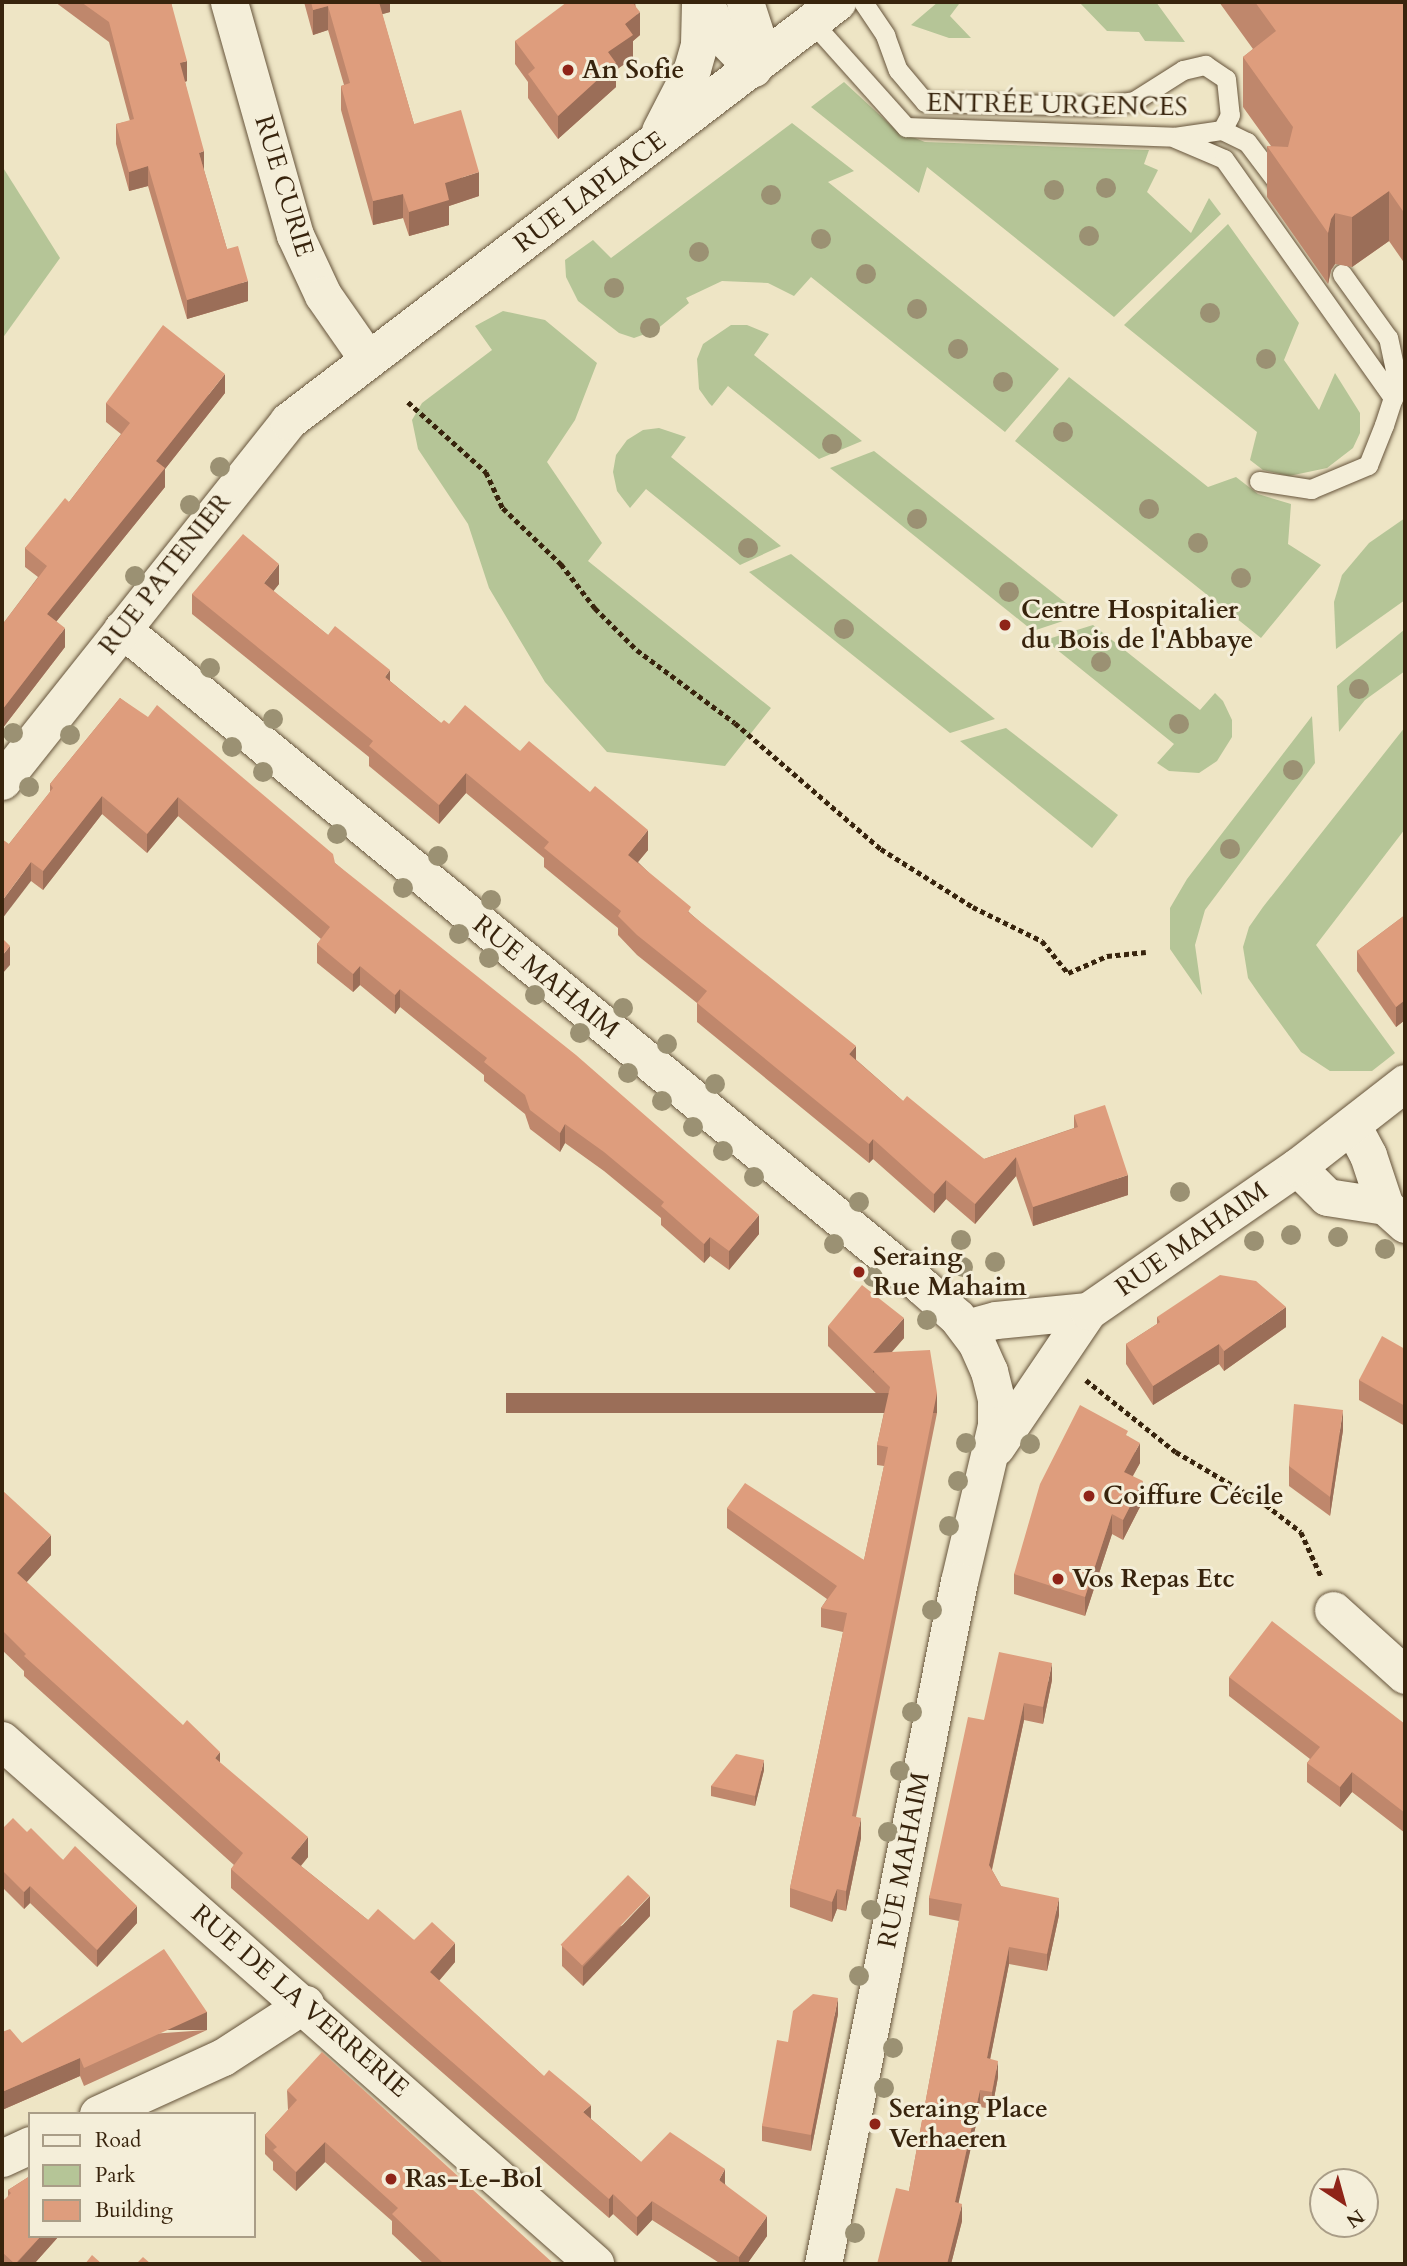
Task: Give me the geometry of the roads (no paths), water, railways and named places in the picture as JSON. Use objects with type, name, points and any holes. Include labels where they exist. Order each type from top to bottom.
[{"type":"street","name":"RUE CURIE","points":[[229,2],[295,235],[353,368]]},
{"type":"street","points":[[703,2],[719,33],[753,68]]},
{"type":"street","points":[[646,150],[667,122],[692,69],[703,2]]},
{"type":"street","points":[[745,2],[756,36],[753,68]]},
{"type":"street","name":"RUE LAPLACE","points":[[353,368],[646,150],[825,12]]},
{"type":"street","name":"RUE PATENIER","points":[[2,781],[263,448],[288,421],[353,368]]},
{"type":"street","name":"RUE MAHAIM","points":[[122,629],[916,1281],[966,1328],[989,1371],[996,1399],[989,1456],[959,1581],[822,2264]]},
{"type":"street","name":"RUE MAHAIM","points":[[989,1456],[1088,1311],[1297,1167],[1405,1083]]},
{"type":"street","points":[[1352,1125],[1395,1215]]},
{"type":"street","points":[[1297,1167],[1327,1197],[1395,1215]]},
{"type":"street","name":"RUE MAHAIM","points":[[966,1328],[996,1320],[1088,1311]]},
{"type":"street","points":[[1333,1610],[1405,1675]]},
{"type":"street","name":"RUE DE LA VERRERIE","points":[[2,1741],[305,2004],[595,2264]]},
{"type":"street","points":[[102,2112],[223,2056],[305,2004]]},
{"type":"street","points":[[2,2158],[28,2146]]},
{"type":"lane","points":[[863,2],[885,35],[898,70],[925,102],[1100,106],[1134,101],[1183,70],[1205,65],[1226,79],[1230,115],[1222,130]]},
{"type":"lane","name":"ENTRÉE URGENCES","points":[[825,12],[906,127],[1174,137],[1222,130],[1247,142],[1281,187]]},
{"type":"lane","points":[[1174,137],[1224,159],[1393,398]]},
{"type":"lane","points":[[1259,481],[1311,489],[1367,465],[1393,398],[1395,370],[1388,338],[1342,274]]},
{"type":"place","name":"An Sofie","points":[[568,70]]},
{"type":"place","name":"Centre Hospitalier du Bois de l'Abbaye","points":[[1005,625]]},
{"type":"place","name":"Seraing Rue Mahaim","points":[[859,1272]]},
{"type":"place","name":"Coiffure Cécile","points":[[1089,1496]]},
{"type":"place","name":"Vos Repas Etc","points":[[1058,1579]]},
{"type":"place","name":"Seraing Place Verhaeren","points":[[875,2124]]},
{"type":"place","name":"Ras-Le-Bol","points":[[391,2179]]}]
